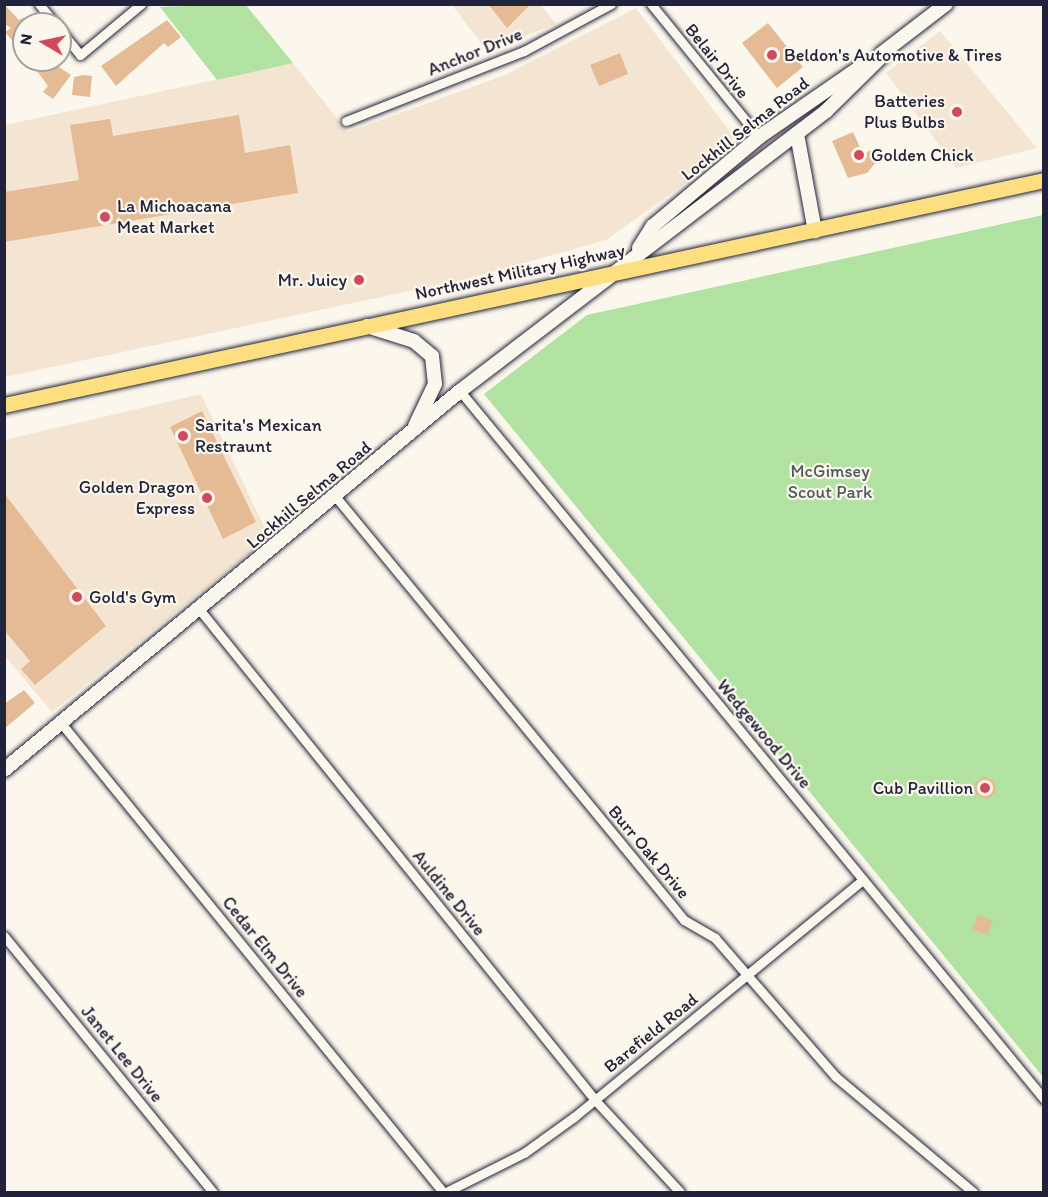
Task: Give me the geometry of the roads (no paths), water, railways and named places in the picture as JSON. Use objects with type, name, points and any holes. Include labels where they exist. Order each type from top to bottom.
[{"type":"main road","name":"Lockhill Selma Road","points":[[4,770],[460,391],[609,272],[638,250],[681,226],[797,134],[888,50],[946,4]]},
{"type":"main road","name":"Lockhill Selma Road","points":[[638,250],[653,226],[759,137],[888,50]]},
{"type":"main road","points":[[797,134],[815,231]]},
{"type":"main road","points":[[729,188],[758,152],[759,137]]},
{"type":"main road","name":"Northwest Military Highway","points":[[4,405],[609,272],[849,224],[1044,180]]},
{"type":"main road","points":[[365,325],[425,347],[436,365],[435,384],[413,431]]},
{"type":"street","points":[[72,45],[80,55],[141,4]]},
{"type":"street","name":"Anchor Drive","points":[[346,121],[524,51],[611,4]]},
{"type":"street","name":"Belair Drive","points":[[651,4],[759,137]]},
{"type":"street","name":"Wedgewood Drive","points":[[460,391],[1044,1098]]},
{"type":"street","name":"Burr Oak Drive","points":[[335,496],[684,920],[715,938],[836,1077],[973,1192]]},
{"type":"street","name":"Auldine Drive","points":[[199,609],[595,1100],[680,1192]]},
{"type":"street","name":"Cedar Elm Drive","points":[[61,723],[445,1192]]},
{"type":"street","name":"Barefield Road","points":[[445,1192],[524,1153],[595,1100],[863,880]]},
{"type":"street","name":"Janet Lee Drive","points":[[4,936],[213,1192]]},
{"type":"place","name":"Beldon's Automotive & Tires","points":[[772,55]]},
{"type":"place","name":"Batteries Plus Bulbs","points":[[957,112]]},
{"type":"place","name":"Golden Chick","points":[[859,155]]},
{"type":"place","name":"La Michoacana Meat Market","points":[[105,217]]},
{"type":"place","name":"Mr. Juicy","points":[[359,280]]},
{"type":"place","name":"Sarita's Mexican Restraunt","points":[[183,436]]},
{"type":"place","name":"Golden Dragon Express","points":[[207,498]]},
{"type":"place","name":"Gold's Gym","points":[[77,597]]},
{"type":"place","name":"Cub Pavillion","points":[[985,788]]},
{"type":"park label","name":"McGimsey Scout Park","points":[[830,482]]}]
